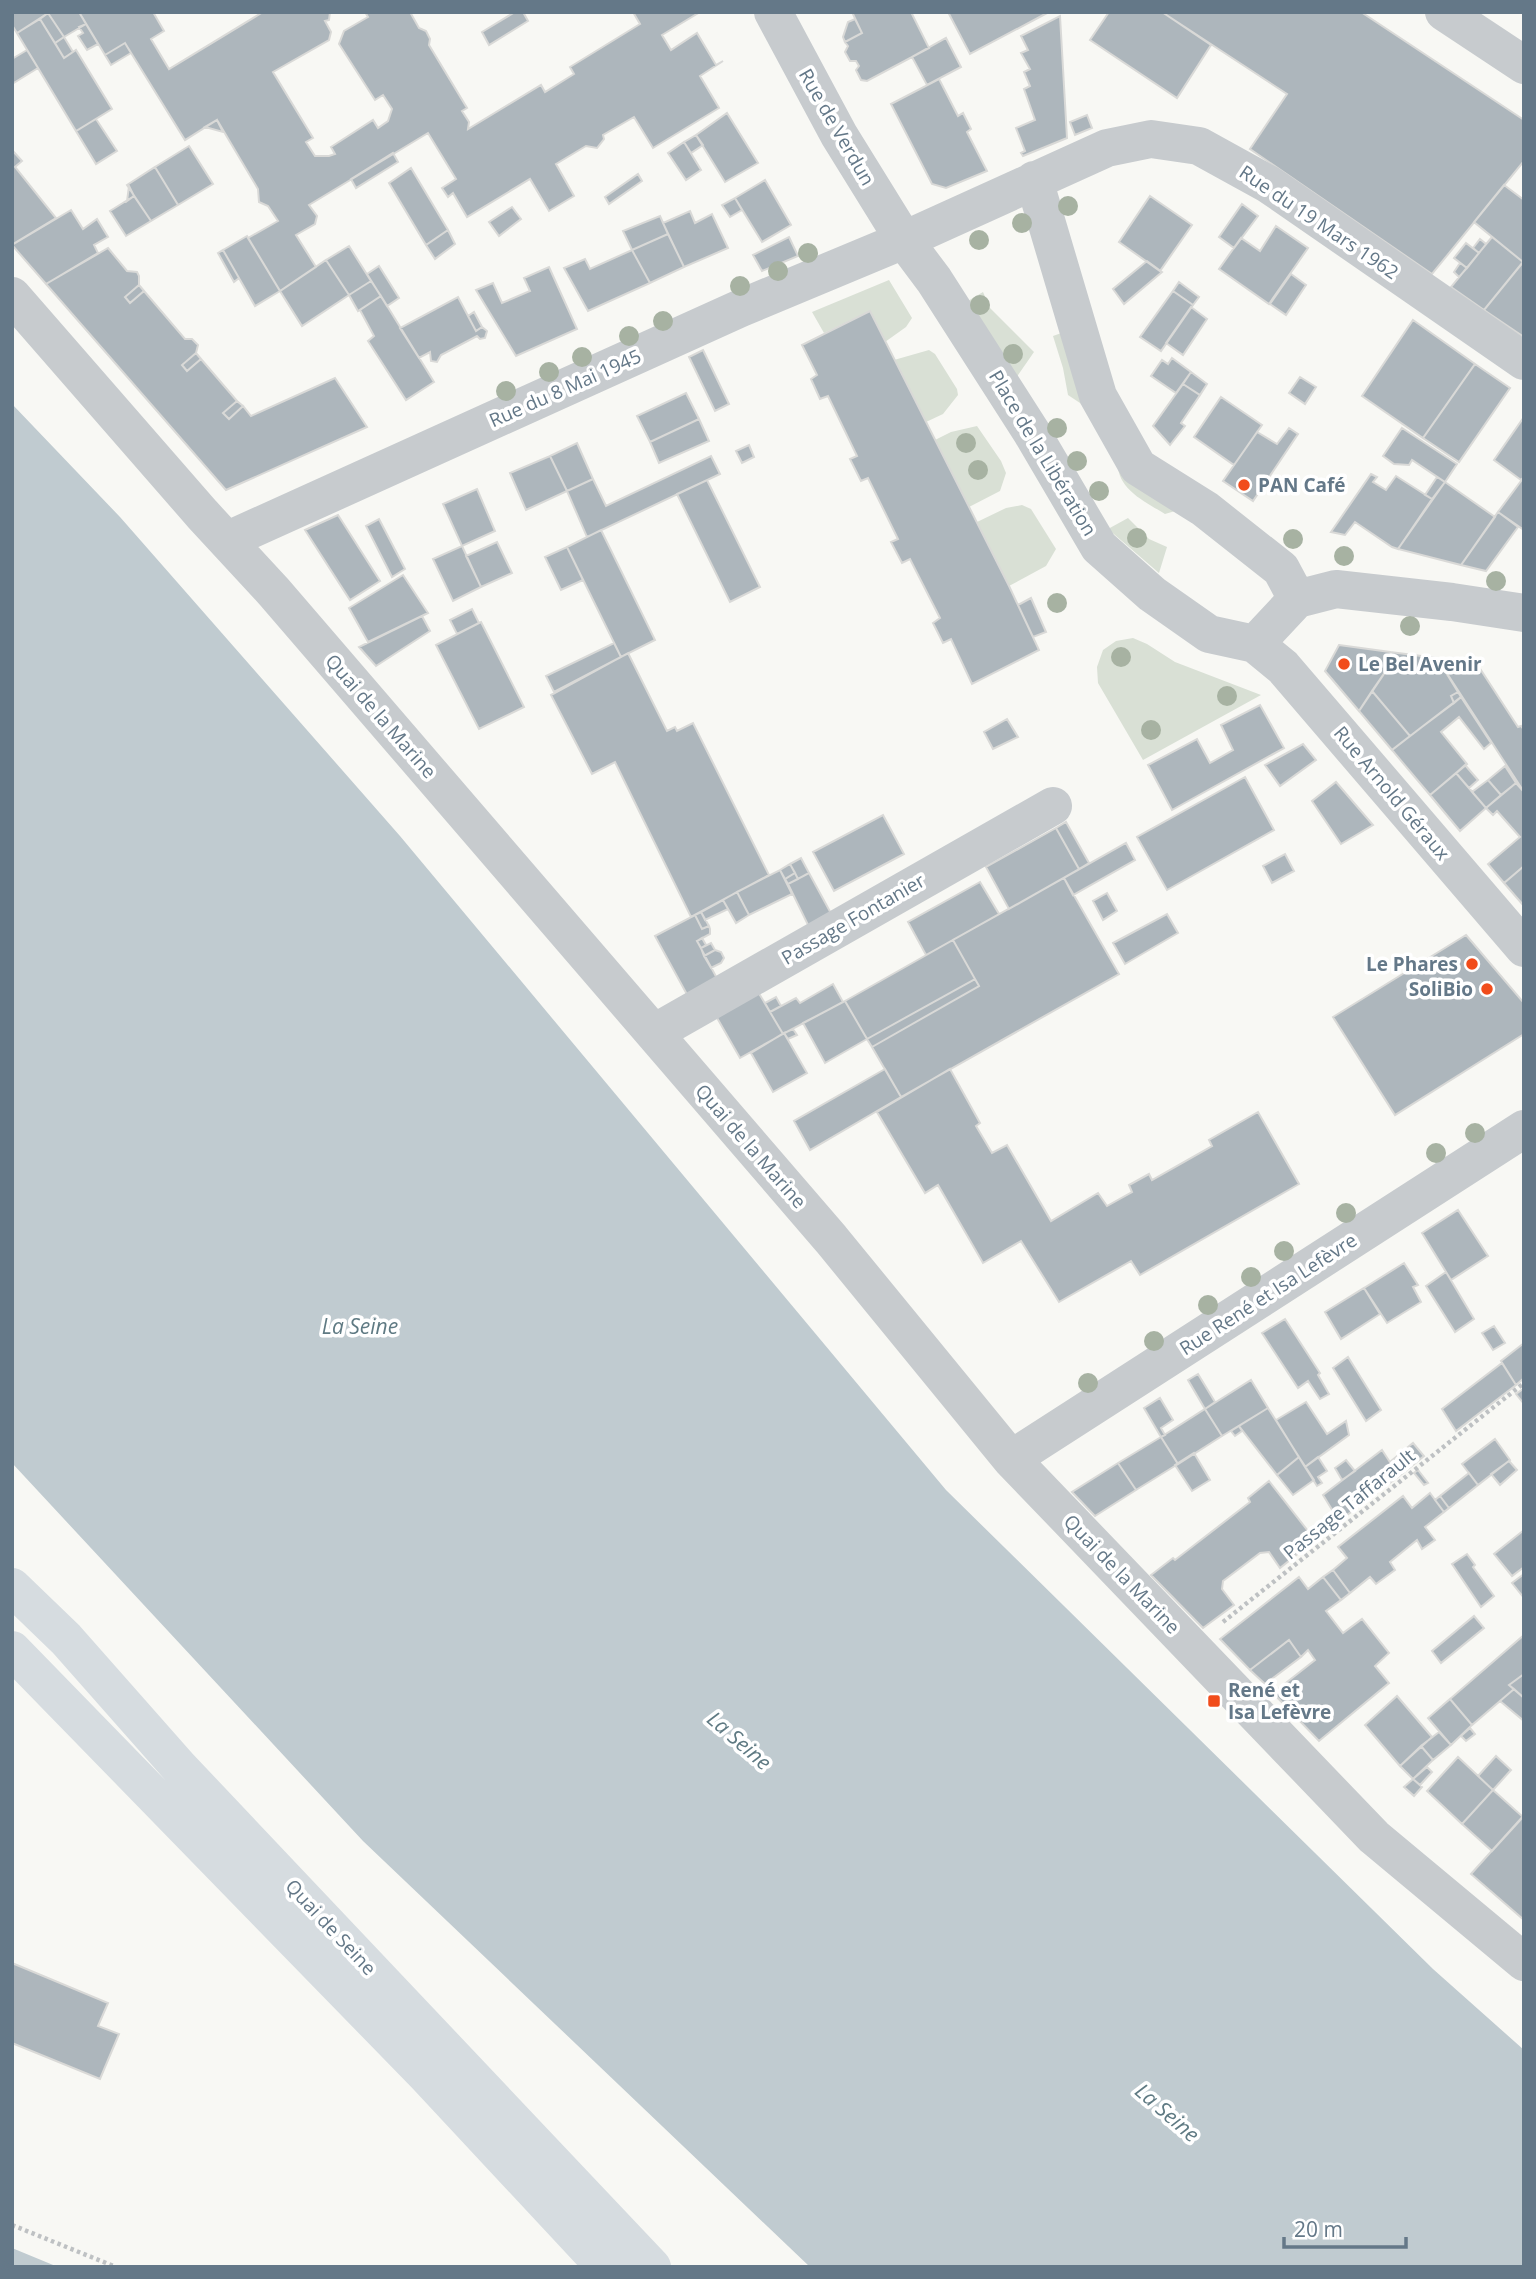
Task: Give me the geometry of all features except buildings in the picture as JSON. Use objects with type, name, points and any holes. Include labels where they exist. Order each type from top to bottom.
[{"type":"main road","name":"Quai de Seine","points":[[12,1587],[66,1639],[179,1767],[652,2267]]},
{"type":"main road","name":"Quai de Seine","points":[[12,1650],[427,2076],[605,2267]]},
{"type":"street","name":"Rue de Verdun","points":[[773,12],[839,135],[904,240]]},
{"type":"street","points":[[1444,12],[1524,65]]},
{"type":"street","name":"Rue du 19 Mars 1962","points":[[904,240],[1107,148],[1151,139],[1199,146],[1268,184],[1524,361]]},
{"type":"street","points":[[1034,180],[1098,396],[1138,467],[1205,509],[1282,569],[1297,599]]},
{"type":"street","name":"Rue du 8 Mai 1945","points":[[228,540],[741,308],[904,240]]},
{"type":"street","name":"Place de la Libération","points":[[904,240],[934,280],[1026,422],[1100,547],[1152,594],[1209,634],[1255,644]]},
{"type":"street","name":"Quai de la Marine","points":[[12,296],[202,514],[228,540],[831,1239],[1011,1459],[1374,1837],[1524,1962]]},
{"type":"street","points":[[1255,644],[1297,599],[1336,589],[1524,613]]},
{"type":"street","name":"Rue Arnold Géraux","points":[[1255,644],[1283,667],[1308,694],[1524,948]]},
{"type":"street","name":"Passage Fontanier","points":[[654,1033],[1053,806]]},
{"type":"street","name":"Rue René et Isa Lefèvre","points":[[1011,1459],[1524,1129]]},
{"type":"path","name":"Passage Taffarault","points":[[1193,1648],[1524,1383]]},
{"type":"path","points":[[12,2225],[116,2267]]},
{"type":"shaded area","points":[[889,280],[912,318],[906,327],[885,342],[870,311],[824,333],[812,312]]},
{"type":"shaded area","points":[[983,292],[990,308],[1034,352],[1016,378],[968,301]]},
{"type":"shaded area","points":[[1067,331],[1098,415],[1068,395],[1053,336]]},
{"type":"shaded area","points":[[929,350],[935,354],[958,395],[943,414],[926,422],[894,360]]},
{"type":"shaded area","points":[[977,426],[1006,473],[1000,491],[969,507],[935,440],[951,432]]},
{"type":"shaded area","points":[[1118,457],[1182,509],[1165,514],[1139,498],[1125,485],[1118,468]]},
{"type":"shaded area","points":[[1022,505],[1031,509],[1056,549],[1046,566],[1009,586],[977,522],[1006,508]]},
{"type":"shaded area","points":[[1128,518],[1149,539],[1167,547],[1159,573],[1108,529]]},
{"type":"shaded area","points":[[1133,638],[1175,662],[1261,695],[1143,760],[1098,683],[1097,667],[1103,650],[1116,641]]},
{"type":"water","name":"La Seine","points":[[12,404],[120,517],[400,836],[946,1490],[1433,1969],[1524,2050],[1524,2267],[810,2267],[363,1841],[12,1463]]},
{"type":"water","points":[[12,2248],[58,2267],[12,2267]]},
{"type":"place","name":"PAN Café","points":[[1244,485]]},
{"type":"place","name":"Le Bel Avenir","points":[[1344,664]]},
{"type":"place","name":"Le Phares","points":[[1472,964]]},
{"type":"place","name":"SoliBio","points":[[1487,989]]},
{"type":"place","name":"René et Isa Lefèvre","points":[[1214,1701]]}]
